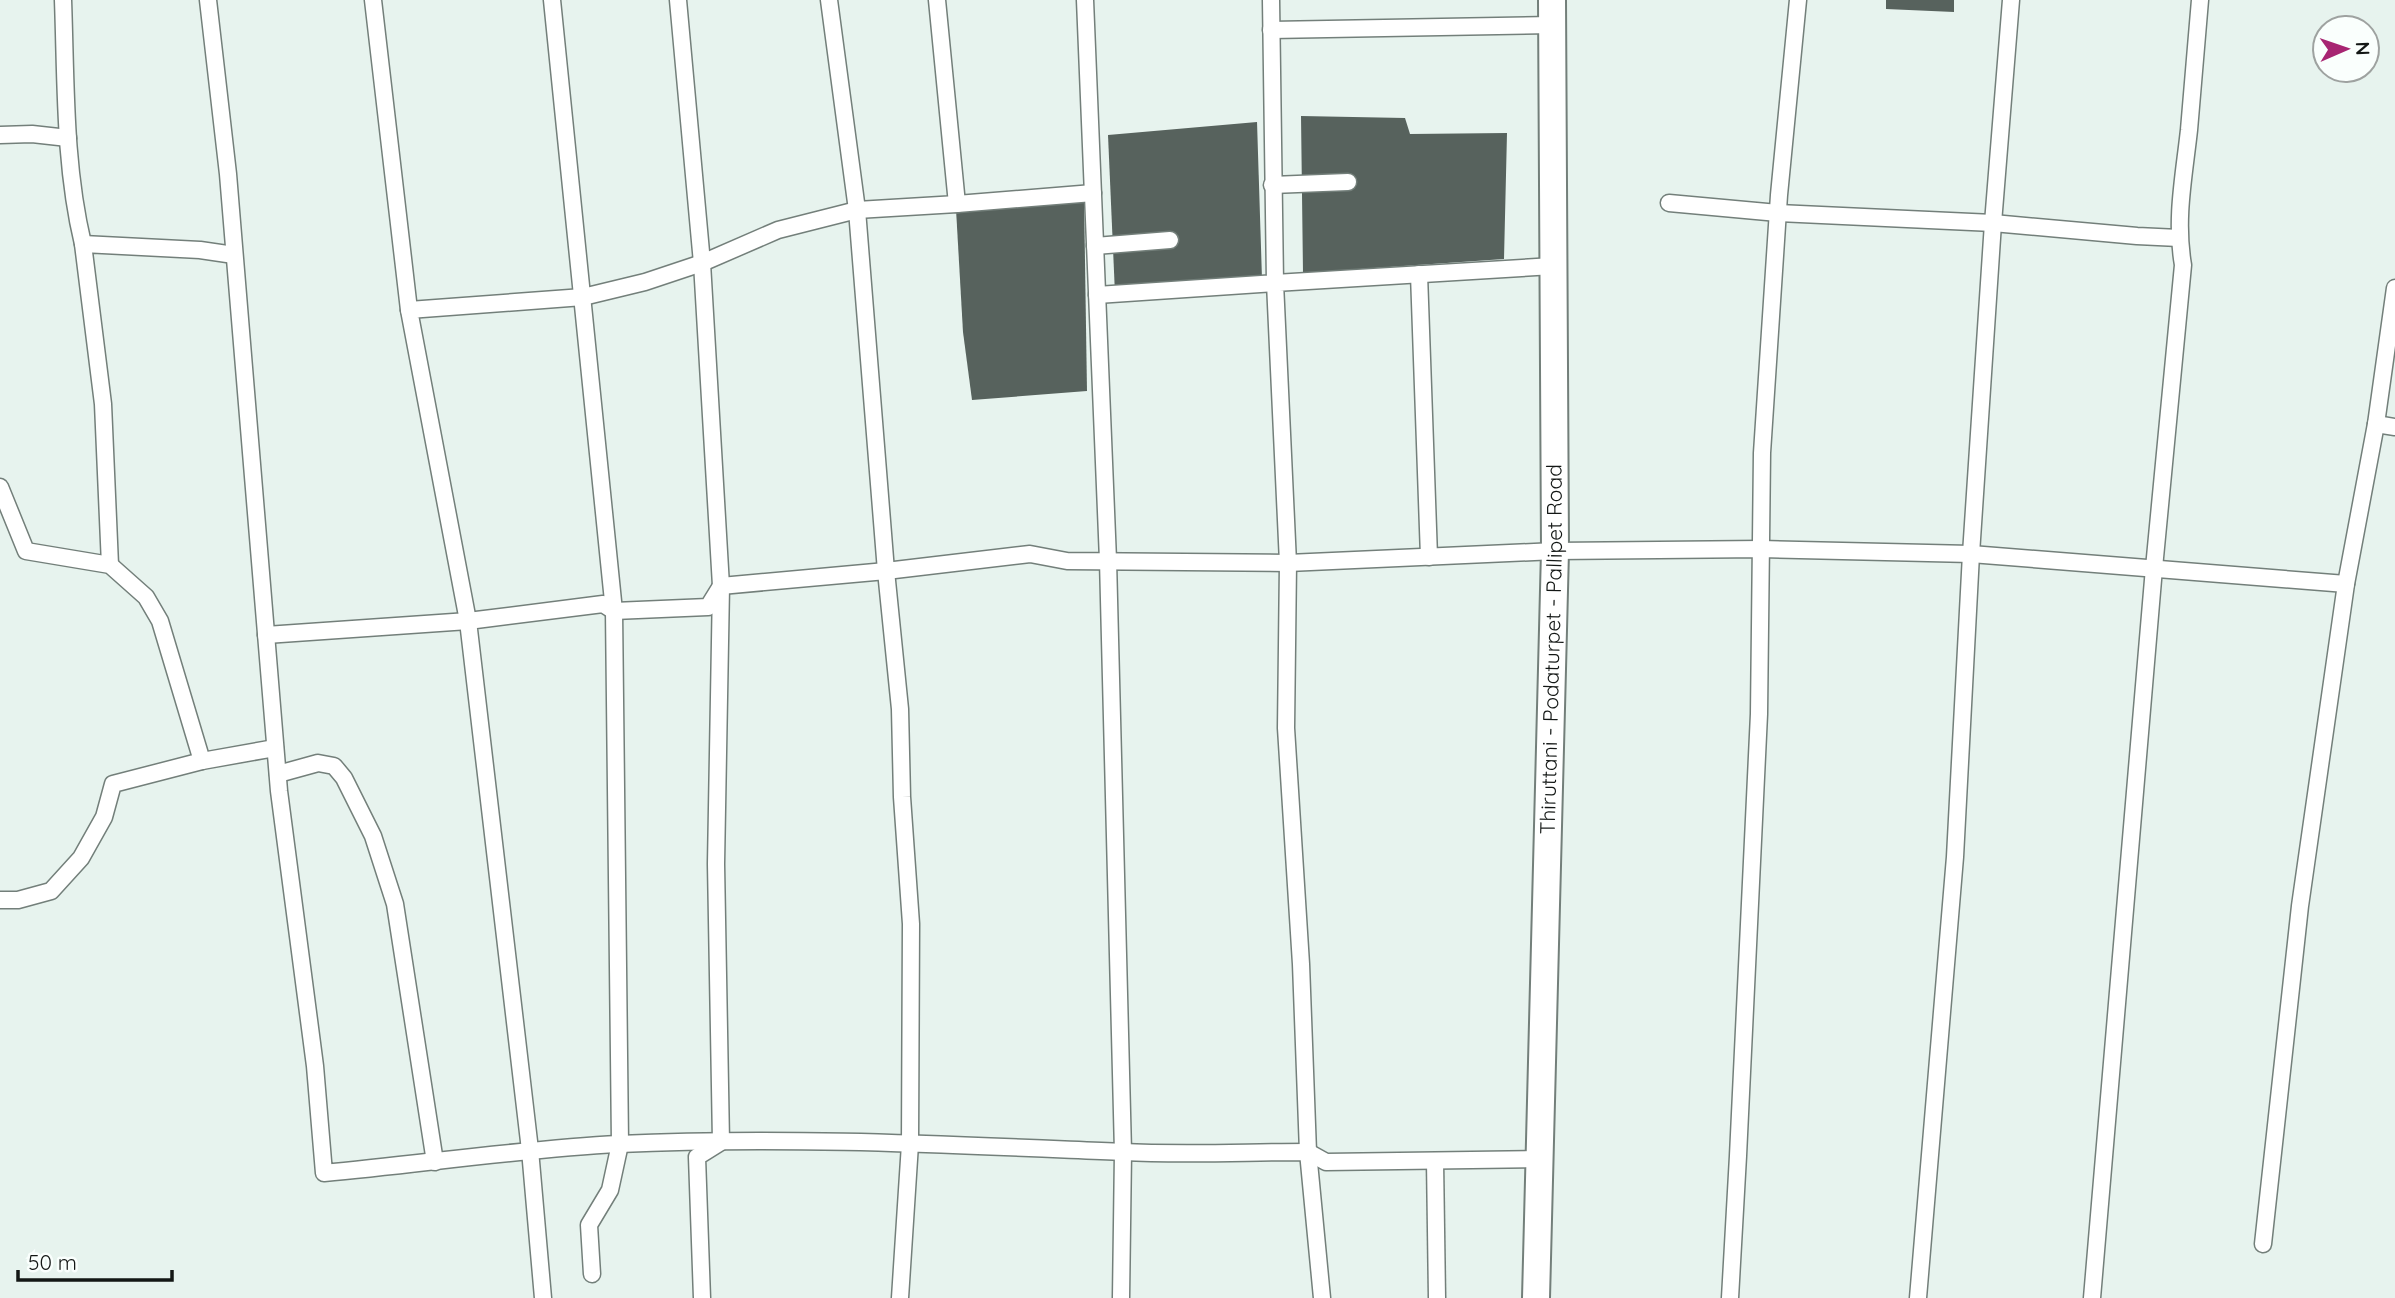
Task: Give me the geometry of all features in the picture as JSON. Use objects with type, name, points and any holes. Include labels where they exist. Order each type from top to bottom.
[{"type":"main road","name":"Thiruttani - Podaturpet - Pallipet Road","points":[[1536,1298],[1555,551],[1552,12]]},
{"type":"street","points":[[63,0],[68,138],[74,205],[83,244],[103,404],[110,565]]},
{"type":"street","points":[[208,0],[219,86],[275,748],[315,1066],[324,1173],[435,1163],[530,1150],[620,1144],[782,1141],[1123,1153],[1308,1152],[1326,1163],[1538,1159]]},
{"type":"street","points":[[373,0],[409,310],[468,621],[530,1150],[543,1298]]},
{"type":"street","points":[[552,0],[614,611],[620,1144],[610,1189],[589,1225],[592,1275]]},
{"type":"street","points":[[678,0],[702,263],[721,586],[716,864],[721,1142]]},
{"type":"street","points":[[829,0],[857,210],[886,571],[900,709],[902,797],[911,924],[910,1144],[900,1298]]},
{"type":"street","points":[[937,0],[957,204]]},
{"type":"street","points":[[1085,0],[1108,560],[1123,1153],[1121,1298]]},
{"type":"street","points":[[1271,0],[1272,185],[1288,563],[1286,728],[1301,964],[1308,1152],[1322,1298]]},
{"type":"street","points":[[1730,1298],[1754,841],[1762,453],[1778,213],[1798,0]]},
{"type":"street","points":[[1918,1298],[1955,857],[1971,554],[2011,0]]},
{"type":"street","points":[[2092,1298],[2154,568],[2183,265],[2179,238],[2184,160],[2189,133],[2200,0]]},
{"type":"street","points":[[1271,30],[1552,12]]},
{"type":"street","points":[[0,135],[32,134],[68,138]]},
{"type":"street","points":[[1272,185],[1348,182]]},
{"type":"street","points":[[409,310],[583,297],[645,282],[702,263],[778,230],[857,210],[1093,192]]},
{"type":"street","points":[[1669,203],[1778,213],[1993,223],[2179,238]]},
{"type":"street","points":[[1095,246],[1170,240]]},
{"type":"street","points":[[83,244],[176,248],[234,255]]},
{"type":"street","points":[[1097,296],[1553,266]]},
{"type":"street","points":[[1419,274],[1429,557]]},
{"type":"street","points":[[2263,1244],[2300,906],[2346,584],[2376,424],[2395,288]]},
{"type":"street","points":[[2376,424],[2395,427]]},
{"type":"street","points":[[0,487],[26,551],[110,565],[146,597],[160,621],[202,761]]},
{"type":"street","points":[[0,531],[19,531]]},
{"type":"street","points":[[721,586],[1030,554],[1067,561],[1288,563],[1555,551],[1762,550],[1971,554],[2346,584]]},
{"type":"street","points":[[266,635],[468,621],[603,604],[614,611],[708,607],[721,586]]},
{"type":"street","points":[[0,900],[18,900],[51,891],[81,858],[104,817],[113,784],[202,761],[275,748]]},
{"type":"street","points":[[278,774],[318,763],[334,766],[344,778],[373,836],[395,904],[435,1163]]},
{"type":"street","points":[[702,1298],[697,1157],[721,1142]]},
{"type":"street","points":[[1435,1161],[1437,1298]]},
{"type":"building","points":[[1886,0],[1954,0],[1954,12],[1886,9]]},
{"type":"building","points":[[1301,116],[1405,118],[1410,134],[1507,133],[1504,259],[1303,273]]},
{"type":"building","points":[[1257,122],[1262,279],[1115,294],[1108,135]]},
{"type":"building","points":[[1084,197],[1087,391],[972,400],[963,332],[956,209]]}]
